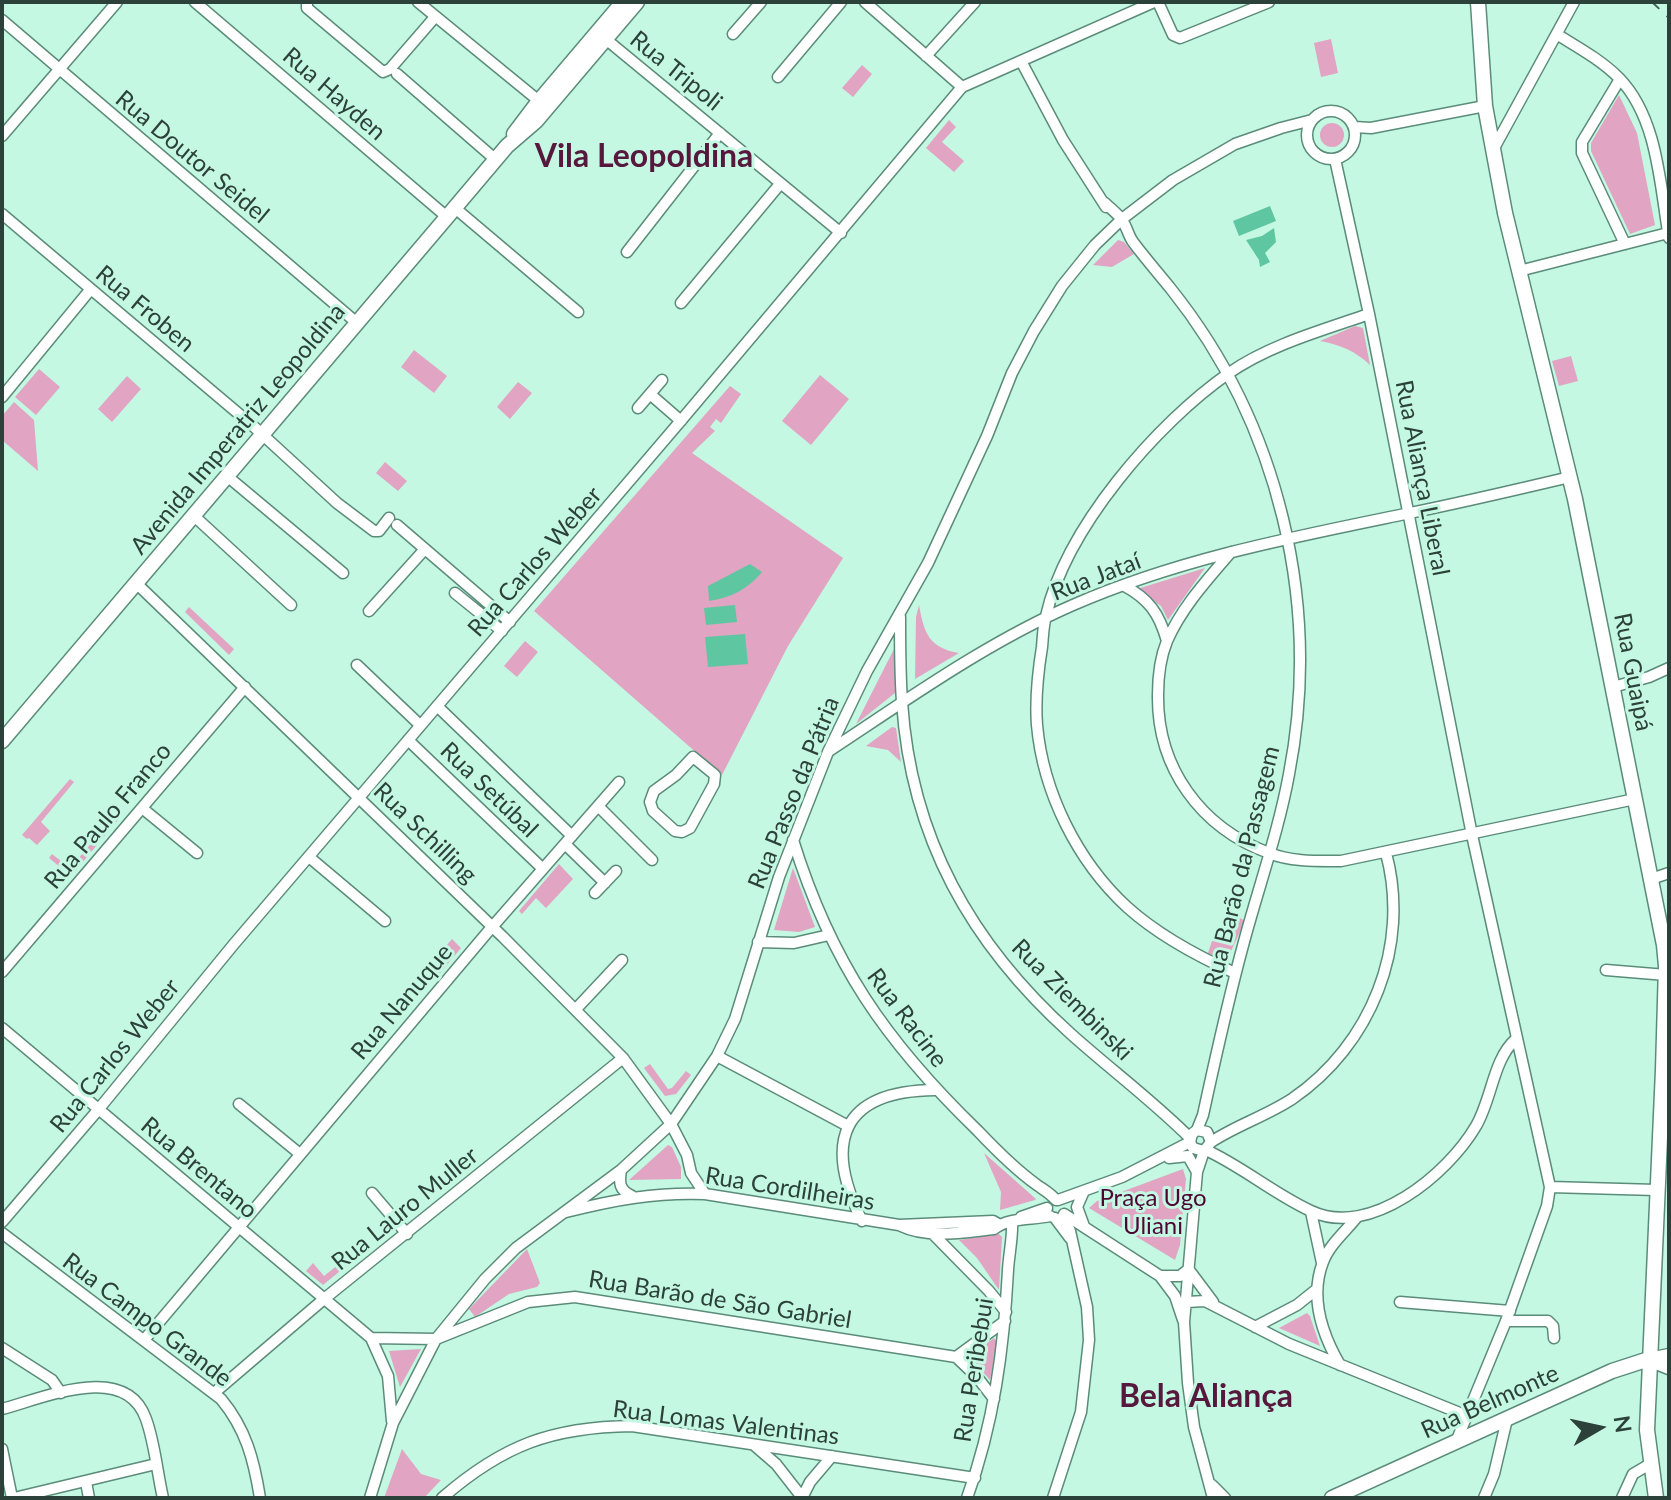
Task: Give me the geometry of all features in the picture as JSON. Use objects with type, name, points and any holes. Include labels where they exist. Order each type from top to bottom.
[{"type":"main road","name":"Avenida Imperatriz Leopoldina","points":[[507,146],[529,129],[602,36],[623,2]]},
{"type":"main road","name":"Avenida Imperatriz Leopoldina","points":[[2,741],[496,160],[539,101],[637,2]]},
{"type":"main road","name":"Rua Guaipá","points":[[1478,2],[1485,106],[1493,150],[1519,271],[1570,477],[1664,945],[1667,978],[1647,1430],[1656,1498]]},
{"type":"main road","points":[[1649,1359],[1669,1367]]},
{"type":"main road","name":"Rua Belmonte","points":[[1332,1498],[1612,1371],[1649,1359]]},
{"type":"street","points":[[2,136],[117,2]]},
{"type":"street","name":"Rua Hayden","points":[[195,2],[578,312]]},
{"type":"street","points":[[307,2],[307,8],[383,72],[390,69],[435,17]]},
{"type":"street","points":[[418,2],[539,101]]},
{"type":"street","points":[[733,34],[761,2]]},
{"type":"street","points":[[778,77],[841,2]]},
{"type":"street","points":[[865,2],[962,87]]},
{"type":"street","points":[[926,56],[975,2]]},
{"type":"street","points":[[1156,2],[1177,38],[1269,2]]},
{"type":"street","name":"Rua Carlos Weber","points":[[2,1222],[214,967],[962,87],[1156,2]]},
{"type":"street","points":[[1493,150],[1574,2]]},
{"type":"street","name":"Rua Doutor Seidel","points":[[2,20],[357,323]]},
{"type":"street","points":[[1519,271],[1669,235],[1648,129],[1633,95],[1599,60],[1558,35]]},
{"type":"street","name":"Rua Tripoli","points":[[602,36],[841,233]]},
{"type":"street","name":"Rua Barão da Passagem","points":[[1021,61],[1063,140],[1118,223],[1208,338],[1229,373],[1268,467],[1288,538],[1301,651],[1289,775],[1235,973],[1203,1115],[1184,1322],[1194,1427],[1213,1498]]},
{"type":"street","points":[[397,74],[496,160]]},
{"type":"street","points":[[1620,79],[1582,142],[1582,153],[1625,244]]},
{"type":"street","points":[[1354,127],[1371,128],[1485,106]]},
{"type":"street","points":[[1354,140],[1354,127],[1348,118],[1337,112],[1324,112],[1312,120],[1307,132],[1310,146],[1320,157],[1335,159],[1347,153],[1354,140],[1371,128]]},
{"type":"street","name":"Rua Passo da Pátria","points":[[370,1498],[393,1423],[436,1339],[500,1263],[621,1170],[671,1124],[717,1056],[735,1019],[793,840],[828,752],[866,673],[953,512],[1012,373],[1062,286],[1095,245],[1118,223],[1173,180],[1235,144],[1312,120]]},
{"type":"street","name":"Rua Passo da Pátria","points":[[1281,128],[1307,132]]},
{"type":"street","points":[[627,252],[720,133]]},
{"type":"street","name":"Rua Aliança Liberal","points":[[1335,159],[1516,1039]]},
{"type":"street","points":[[681,303],[780,184]]},
{"type":"street","name":"Rua Froben","points":[[2,214],[262,435],[337,503],[374,531],[393,521],[425,549]]},
{"type":"street","points":[[2,397],[90,290]]},
{"type":"street","points":[[1235,973],[1191,951],[1128,908],[1102,880],[1075,841],[1051,789],[1039,745],[1037,700],[1045,618],[1075,546],[1107,493],[1170,423],[1229,373],[1282,346],[1369,314]]},
{"type":"street","points":[[638,408],[662,380]]},
{"type":"street","points":[[650,394],[681,421]]},
{"type":"street","points":[[227,476],[343,573]]},
{"type":"street","name":"Rua Jataí","points":[[828,752],[985,650],[1045,618],[1123,585],[1288,538],[1570,477]]},
{"type":"street","points":[[193,515],[291,605]]},
{"type":"street","points":[[369,611],[425,549],[510,622]]},
{"type":"street","points":[[1231,552],[1184,609],[1167,641],[1161,659],[1158,713],[1164,745],[1174,771],[1187,793],[1224,830],[1269,854],[1315,861],[1341,861],[1635,799]]},
{"type":"street","name":"Rua Schilling","points":[[136,583],[493,927],[623,1058],[682,1142],[691,1173],[705,1194]]},
{"type":"street","points":[[1123,585],[1141,594],[1155,610],[1167,641]]},
{"type":"street","points":[[455,593],[502,631]]},
{"type":"street","name":"Rua Ziembinski","points":[[899,615],[907,747],[937,857],[966,912],[1006,967],[1069,1032],[1174,1123],[1201,1139],[1225,1159],[1311,1212]]},
{"type":"street","points":[[357,665],[420,725]]},
{"type":"street","points":[[1613,687],[1669,668]]},
{"type":"street","name":"Rua Paulo Franco","points":[[2,972],[245,687]]},
{"type":"street","points":[[437,706],[568,840],[605,883]]},
{"type":"street","name":"Rua Setúbal","points":[[408,740],[543,869]]},
{"type":"street","points":[[693,757],[716,778],[690,828],[682,832],[675,831],[650,808],[654,791],[661,784],[676,775],[693,757]]},
{"type":"street","name":"Rua Nanuque","points":[[144,1340],[619,782]]},
{"type":"street","points":[[598,806],[652,860]]},
{"type":"street","points":[[142,808],[197,853]]},
{"type":"street","name":"Rua Racine","points":[[793,840],[829,935],[853,981],[874,1013],[935,1090],[1038,1186],[1055,1209],[1160,1276],[1175,1296],[1184,1322]]},
{"type":"street","points":[[1201,1139],[1227,1132],[1269,1113],[1322,1075],[1344,1050],[1369,1012],[1383,980],[1393,929],[1394,907],[1386,853]]},
{"type":"street","points":[[309,857],[385,921]]},
{"type":"street","points":[[595,893],[616,871]]},
{"type":"street","points":[[1651,879],[1669,873]]},
{"type":"street","points":[[758,942],[794,943],[829,935]]},
{"type":"street","points":[[576,1009],[622,960]]},
{"type":"street","points":[[1606,970],[1667,978]]},
{"type":"street","name":"Rua Brentano","points":[[2,1028],[371,1338],[388,1376],[393,1423]]},
{"type":"street","points":[[1322,1263],[1311,1212],[1332,1218],[1357,1217],[1390,1207],[1433,1175],[1464,1145],[1485,1107],[1504,1049],[1516,1039],[1550,1187],[1547,1206],[1508,1316],[1456,1442]]},
{"type":"street","points":[[717,1056],[848,1126]]},
{"type":"street","name":"Rua Lauro Muller","points":[[214,1393],[324,1299],[623,1058]]},
{"type":"street","points":[[862,1221],[850,1197],[842,1160],[843,1140],[848,1126],[868,1103],[883,1096],[935,1090]]},
{"type":"street","points":[[239,1104],[300,1154]]},
{"type":"street","name":"Rua Cordilheiras","points":[[899,1225],[909,1230],[950,1233],[994,1229],[1055,1209],[1084,1191],[1201,1139]]},
{"type":"street","points":[[1157,1160],[1184,1155],[1191,1160],[1197,1172]]},
{"type":"street","points":[[621,1170],[619,1184],[624,1193],[632,1196]]},
{"type":"street","name":"Rua Cordilheiras","points":[[675,1193],[683,1188],[691,1173]]},
{"type":"street","points":[[1550,1187],[1656,1190]]},
{"type":"street","points":[[1084,1191],[1077,1207],[1084,1226]]},
{"type":"street","points":[[372,1193],[407,1234]]},
{"type":"street","name":"Rua Cordilheiras","points":[[560,1214],[632,1196],[675,1193],[705,1194],[899,1225],[1008,1222]]},
{"type":"street","points":[[1053,1498],[1081,1412],[1087,1371],[1087,1307],[1071,1240],[1055,1209]]},
{"type":"street","points":[[1340,1365],[1324,1333],[1317,1289],[1322,1263],[1357,1217]]},
{"type":"street","name":"Rua Peribebui","points":[[967,1498],[975,1478],[994,1399],[1006,1316],[1010,1246],[1008,1222]]},
{"type":"street","points":[[931,1232],[1006,1316],[956,1357],[994,1399]]},
{"type":"street","name":"Rua Campo Grande","points":[[2,1233],[214,1393],[246,1436],[260,1498]]},
{"type":"street","points":[[947,1247],[950,1233]]},
{"type":"street","points":[[1160,1276],[1180,1276],[1189,1269],[1217,1306]]},
{"type":"street","points":[[1255,1327],[1297,1305],[1317,1289]]},
{"type":"street","name":"Rua Barão de São Gabriel","points":[[436,1339],[528,1302],[575,1297],[956,1357]]},
{"type":"street","points":[[1187,1302],[1201,1300],[1217,1306],[1289,1344],[1467,1416],[1479,1431]]},
{"type":"street","points":[[1400,1302],[1548,1321],[1553,1326],[1554,1338]]},
{"type":"street","points":[[371,1338],[436,1339]]},
{"type":"street","points":[[2,1348],[52,1380],[61,1393]]},
{"type":"street","name":"Rua Belmonte","points":[[1649,1359],[1669,1355]]},
{"type":"street","points":[[2,1409],[88,1387],[109,1386],[134,1399],[146,1419],[163,1498]]},
{"type":"street","points":[[1484,1498],[1494,1474],[1507,1419]]},
{"type":"street","name":"Rua Lomas Valentinas","points":[[442,1498],[503,1454],[551,1434],[578,1428],[632,1426],[975,1478]]},
{"type":"street","points":[[752,1443],[776,1464],[802,1497],[832,1456]]},
{"type":"street","points":[[2,1449],[13,1498],[156,1464]]},
{"type":"street","points":[[1622,1498],[1633,1474],[1650,1464]]},
{"type":"street","points":[[86,1482],[89,1498]]},
{"type":"street","name":"Rua Barão da Passagem","points":[[1211,1484],[1225,1498]]},
{"type":"green space","points":[[1331,39],[1338,73],[1321,77],[1314,43]]},
{"type":"green space","points":[[862,65],[872,74],[853,97],[842,88]]},
{"type":"green space","points":[[1619,95],[1637,133],[1655,225],[1630,234],[1591,151],[1591,143]]},
{"type":"green space","points":[[949,120],[956,127],[942,142],[964,161],[954,172],[926,148]]},
{"type":"green space","points":[[1332,123],[1341,126],[1344,135],[1341,144],[1332,147],[1323,144],[1320,135],[1323,126]]},
{"type":"green space","points":[[1118,240],[1124,242],[1134,254],[1112,267],[1093,265]]},
{"type":"green space","points":[[1355,326],[1363,328],[1370,365],[1347,349],[1320,341]]},
{"type":"green space","points":[[414,350],[447,376],[434,393],[401,367]]},
{"type":"green space","points":[[1571,356],[1578,381],[1559,386],[1552,361]]},
{"type":"green space","points":[[39,369],[60,387],[36,415],[15,397]]},
{"type":"green space","points":[[820,375],[849,399],[811,445],[782,421]]},
{"type":"green space","points":[[127,376],[141,389],[112,422],[98,409]]},
{"type":"green space","points":[[518,382],[532,393],[510,419],[497,407]]},
{"type":"green space","points":[[730,386],[741,394],[721,423],[716,419],[710,427],[715,431],[692,453],[843,558],[788,646],[722,775],[534,611]]},
{"type":"green space","points":[[14,402],[34,420],[38,471],[2,440],[2,416]]},
{"type":"green space","points":[[385,462],[407,481],[398,491],[376,473]]},
{"type":"green space","points":[[1205,568],[1168,620],[1161,606],[1137,589]]},
{"type":"green space","points":[[919,605],[923,624],[934,643],[959,653],[915,679],[916,617]]},
{"type":"green space","points":[[189,607],[234,649],[229,655],[185,612]]},
{"type":"green space","points":[[525,641],[538,652],[517,677],[504,666]]},
{"type":"green space","points":[[895,647],[895,693],[856,724]]},
{"type":"green space","points":[[892,727],[896,728],[901,762],[888,750],[866,746]]},
{"type":"green space","points":[[70,779],[74,782],[41,822],[50,831],[37,845],[27,839],[22,835]]},
{"type":"green space","points":[[114,817],[118,820],[71,876],[49,858],[52,854],[70,868]]},
{"type":"green space","points":[[559,864],[573,879],[546,908],[536,898],[522,914],[519,911]]},
{"type":"green space","points":[[793,868],[815,927],[799,932],[774,930]]},
{"type":"green space","points":[[1235,915],[1245,921],[1226,962],[1208,953],[1213,938],[1232,939],[1235,933],[1230,926]]},
{"type":"green space","points":[[452,939],[461,948],[436,978],[426,969]]},
{"type":"green space","points":[[650,1064],[668,1089],[686,1071],[691,1075],[676,1094],[665,1096],[644,1068]]},
{"type":"green space","points":[[668,1145],[672,1147],[681,1167],[681,1179],[629,1180]]},
{"type":"green space","points":[[984,1153],[1036,1199],[1000,1210],[1001,1192]]},
{"type":"green space","name":"Praça Ugo Uliani","points":[[1183,1169],[1186,1179],[1180,1245],[1175,1260],[1089,1208],[1097,1201]]},
{"type":"green space","points":[[999,1234],[1002,1237],[999,1290],[977,1258],[959,1240]]},
{"type":"green space","points":[[358,1249],[362,1253],[323,1285],[306,1271],[313,1263],[324,1276]]},
{"type":"green space","points":[[527,1249],[540,1283],[537,1287],[509,1294],[475,1317],[469,1309]]},
{"type":"green space","points":[[1307,1313],[1310,1316],[1320,1346],[1279,1328]]},
{"type":"green space","points":[[994,1338],[997,1342],[990,1380],[969,1356]]},
{"type":"green space","points":[[421,1349],[400,1387],[389,1351]]},
{"type":"green space","points":[[402,1449],[421,1474],[441,1480],[424,1498],[384,1498]]},
{"type":"shaded area","points":[[1270,206],[1276,221],[1239,236],[1233,221]]},
{"type":"shaded area","points":[[1274,228],[1276,242],[1265,253],[1270,262],[1260,267],[1246,240],[1262,236]]},
{"type":"shaded area","points":[[750,564],[762,572],[751,583],[725,598],[709,601],[708,586]]},
{"type":"shaded area","points":[[735,605],[737,622],[706,625],[704,608]]},
{"type":"shaded area","points":[[745,634],[748,664],[708,667],[705,637]]},
{"type":"railway","points":[[1652,2],[1669,18]]},
{"type":"district","name":"Vila Leopoldina","points":[[644,157]]},
{"type":"district","name":"Bela Aliança","points":[[1206,1397]]}]
